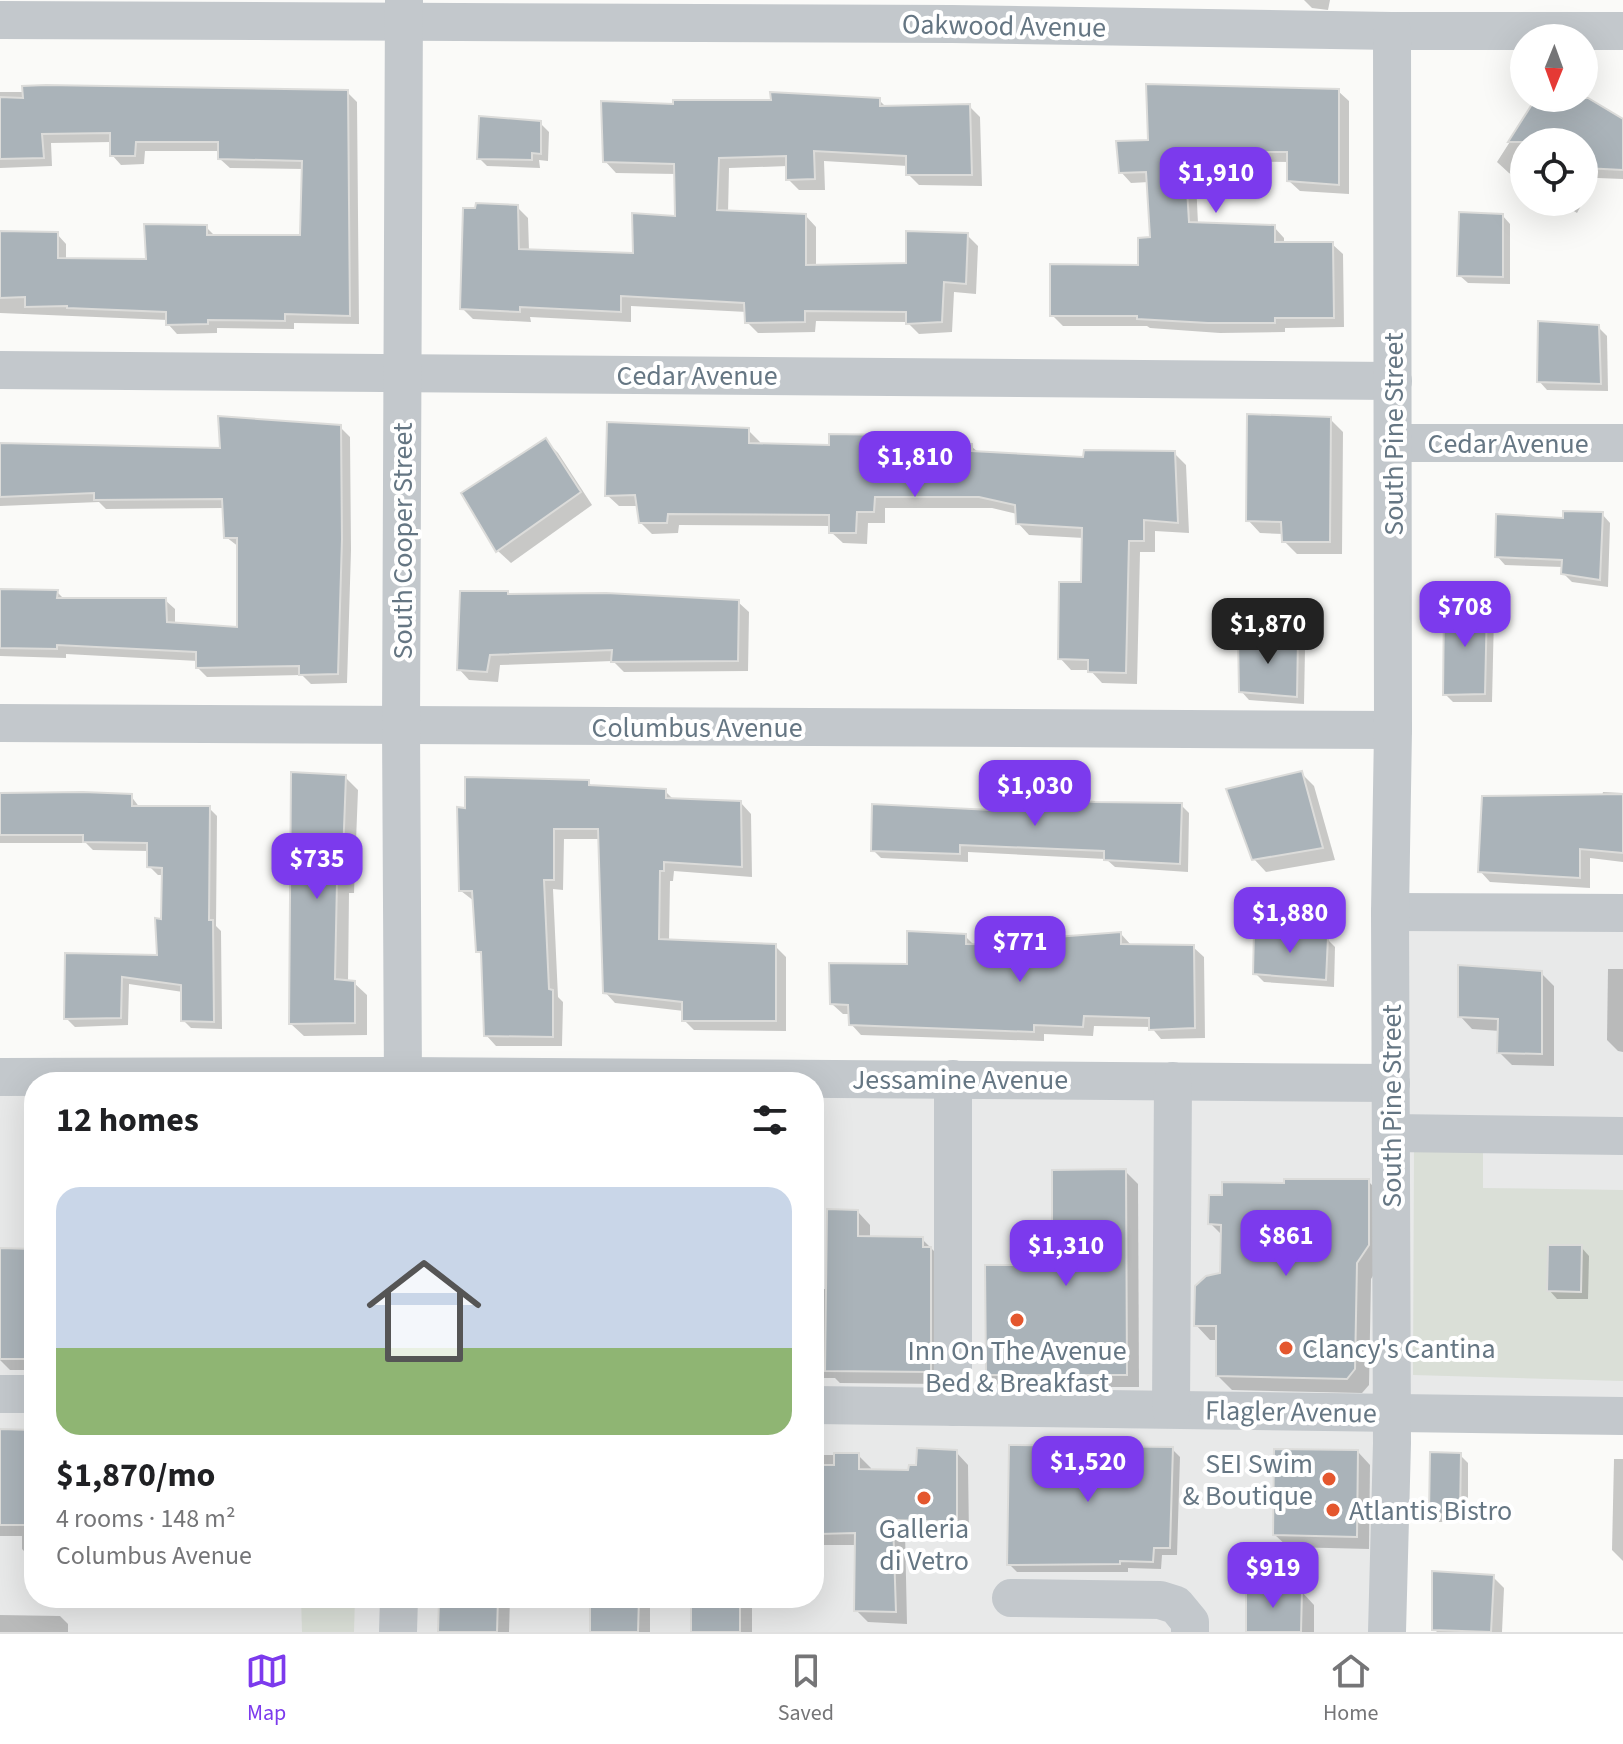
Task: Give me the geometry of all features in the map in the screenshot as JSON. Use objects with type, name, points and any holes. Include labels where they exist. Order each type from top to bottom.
[{"type":"street","name":"Oakwood Avenue","points":[[0,20],[136,10],[952,12],[1392,31],[1478,15],[1623,31]]},
{"type":"street","name":"South Cooper Street","points":[[403,1072],[404,10]]},
{"type":"street","name":"South Pine Street","points":[[1387,1632],[1392,1412],[1392,31]]},
{"type":"street","name":"Cedar Avenue","points":[[0,370],[1393,381]]},
{"type":"street","name":"Cedar Avenue","points":[[1393,443],[1623,443]]},
{"type":"street","name":"Columbus Avenue","points":[[0,723],[1393,730]]},
{"type":"street","points":[[1390,912],[1623,913]]},
{"type":"street","name":"Jessamine Avenue","points":[[0,1077],[24,1078]]},
{"type":"street","name":"Jessamine Avenue","points":[[824,1079],[1391,1083]]},
{"type":"street","points":[[953,1079],[953,1407]]},
{"type":"street","points":[[1171,1409],[1173,1081]]},
{"type":"street","points":[[1392,1133],[1623,1136]]},
{"type":"street","points":[[0,1394],[24,1394]]},
{"type":"street","name":"Flagler Avenue","points":[[824,1405],[1623,1416]]},
{"type":"street","points":[[1011,1598],[1160,1600],[1176,1605],[1190,1622],[1190,1632]]},
{"type":"street","points":[[398,1632],[399,1608]]},
{"type":"shaded area","points":[[1390,912],[1623,913],[1623,1416],[1392,1412],[1387,1632],[0,1632],[0,1077],[24,1077],[24,1608],[824,1608],[824,1081],[1391,1083]]},
{"type":"shaded area","points":[[1414,1148],[1483,1149],[1483,1188],[1623,1190],[1623,1381],[1413,1375]]},
{"type":"shaded area","points":[[301,1608],[355,1608],[354,1632],[302,1632]]},
{"type":"building","points":[[1146,84],[1339,89],[1339,185],[1287,181],[1287,152],[1193,152],[1193,170],[1186,171],[1189,222],[1275,225],[1275,242],[1333,242],[1334,318],[1275,318],[1275,323],[1208,323],[1137,319],[1137,316],[1050,316],[1050,264],[1138,265],[1138,238],[1150,237],[1146,172],[1119,173],[1116,141],[1148,140]]},
{"type":"building","points":[[22,86],[348,90],[350,316],[285,314],[285,321],[208,320],[208,324],[166,325],[166,312],[67,306],[25,307],[25,297],[0,298],[0,231],[58,232],[58,258],[146,259],[144,224],[207,225],[207,235],[300,235],[302,161],[218,159],[218,142],[136,142],[135,156],[110,156],[110,133],[42,134],[44,158],[0,159],[0,97],[23,98]]},
{"type":"building","points":[[770,92],[880,98],[880,106],[970,104],[972,175],[906,175],[906,156],[814,151],[815,179],[786,180],[786,156],[719,158],[717,210],[806,214],[806,265],[906,263],[906,231],[968,233],[966,284],[944,282],[942,322],[906,324],[906,312],[805,311],[805,322],[745,323],[744,303],[621,296],[621,312],[520,307],[520,312],[460,309],[463,208],[475,208],[476,203],[518,205],[519,249],[633,253],[632,213],[675,216],[674,164],[603,162],[601,101],[673,104],[673,100],[771,100]]},
{"type":"building","points":[[1598,104],[1623,119],[1623,170],[1598,169],[1598,128],[1517,128],[1527,112],[1598,112]]},
{"type":"building","points":[[479,116],[541,121],[541,154],[532,153],[532,160],[477,159]]},
{"type":"building","points":[[1459,212],[1503,214],[1503,277],[1457,276]]},
{"type":"building","points":[[1538,321],[1599,325],[1601,384],[1537,382]]},
{"type":"building","points":[[1247,414],[1331,417],[1330,542],[1282,542],[1281,522],[1246,521]]},
{"type":"building","points":[[218,416],[341,425],[338,674],[299,675],[299,666],[196,668],[196,652],[57,645],[57,649],[0,648],[0,589],[58,590],[57,598],[166,598],[167,622],[237,627],[237,538],[224,538],[222,499],[94,500],[94,493],[0,497],[0,443],[220,448]]},
{"type":"building","points":[[607,422],[749,428],[749,443],[829,445],[829,434],[898,435],[898,441],[972,444],[972,451],[1083,457],[1084,450],[1175,451],[1178,523],[1144,520],[1144,541],[1129,541],[1126,673],[1088,672],[1088,660],[1058,659],[1059,582],[1081,582],[1082,528],[1016,524],[1015,505],[979,497],[875,497],[874,512],[857,512],[856,533],[829,533],[829,515],[668,514],[667,523],[639,523],[635,495],[605,496]]},
{"type":"building","points":[[546,438],[581,492],[496,552],[461,493]]},
{"type":"building","points":[[1563,511],[1603,512],[1600,580],[1561,574],[1562,560],[1495,557],[1496,514],[1563,518]]},
{"type":"building","points":[[460,591],[606,593],[739,600],[738,661],[611,662],[612,650],[490,655],[487,672],[457,670]]},
{"type":"building","points":[[1444,604],[1487,605],[1485,694],[1443,695]]},
{"type":"building","points":[[1238,636],[1298,638],[1297,697],[1239,692]]},
{"type":"building","points":[[1302,771],[1323,848],[1252,860],[1226,789]]},
{"type":"building","points":[[291,772],[346,775],[342,882],[337,881],[335,979],[355,981],[355,1023],[289,1024]]},
{"type":"building","points":[[465,777],[589,780],[589,785],[666,789],[666,798],[741,801],[742,867],[664,862],[664,871],[660,871],[659,939],[776,944],[776,1021],[682,1021],[682,1002],[603,993],[598,829],[554,829],[554,880],[544,880],[549,989],[553,990],[553,1037],[484,1036],[481,952],[476,952],[472,891],[459,891],[457,807],[465,808]]},
{"type":"building","points":[[0,793],[132,794],[132,806],[210,806],[209,920],[213,920],[214,1022],[181,1021],[181,985],[122,977],[121,1018],[64,1019],[65,953],[157,955],[155,918],[161,919],[162,868],[147,867],[147,843],[83,842],[83,835],[0,835]]},
{"type":"building","points":[[991,793],[1095,802],[1182,803],[1180,864],[1104,860],[1104,851],[960,845],[960,854],[871,851],[872,804],[991,810]]},
{"type":"building","points":[[1623,794],[1623,853],[1580,849],[1580,878],[1478,872],[1482,796]]},
{"type":"building","points":[[1254,930],[1328,937],[1326,980],[1253,974]]},
{"type":"building","points":[[907,931],[966,934],[966,944],[1056,945],[1056,937],[1121,932],[1121,944],[1194,945],[1195,1028],[1149,1030],[1149,1018],[1084,1016],[1083,1027],[1034,1025],[1034,1032],[849,1025],[848,1005],[830,1004],[829,963],[907,964]]},
{"type":"building","points":[[1458,965],[1542,971],[1542,1054],[1497,1053],[1498,1019],[1458,1017]]},
{"type":"building","points":[[1126,1169],[1127,1375],[986,1375],[985,1265],[1052,1265],[1052,1170]]},
{"type":"building","points":[[1284,1179],[1369,1179],[1369,1245],[1357,1263],[1355,1369],[1347,1379],[1216,1376],[1216,1326],[1194,1326],[1195,1286],[1206,1276],[1220,1273],[1221,1225],[1208,1224],[1209,1195],[1222,1195],[1222,1182],[1284,1183]]},
{"type":"building","points":[[827,1209],[858,1210],[858,1236],[923,1237],[923,1247],[931,1247],[931,1372],[825,1371]]},
{"type":"building","points":[[1548,1245],[1582,1245],[1581,1292],[1547,1291]]},
{"type":"building","points":[[0,1248],[24,1249],[24,1359],[0,1359]]},
{"type":"building","points":[[0,1429],[24,1430],[24,1525],[0,1525]]},
{"type":"building","points":[[1009,1445],[1173,1447],[1170,1548],[1154,1548],[1153,1562],[1007,1565]]},
{"type":"building","points":[[917,1448],[957,1450],[957,1522],[893,1520],[896,1612],[854,1611],[855,1533],[824,1534],[824,1465],[834,1465],[834,1453],[859,1453],[859,1469],[908,1470],[909,1465],[916,1465]]},
{"type":"building","points":[[1274,1449],[1358,1450],[1357,1537],[1273,1535]]},
{"type":"building","points":[[1430,1452],[1461,1453],[1460,1515],[1429,1514]]},
{"type":"building","points":[[1432,1571],[1494,1575],[1491,1632],[1432,1630]]},
{"type":"building","points":[[1246,1587],[1302,1590],[1301,1632],[1246,1632]]},
{"type":"building","points":[[439,1608],[498,1608],[497,1632],[438,1632]]},
{"type":"building","points":[[590,1608],[639,1608],[638,1632],[590,1632]]},
{"type":"building","points":[[691,1608],[740,1608],[740,1632],[691,1632]]},
{"type":"place","name":"Inn On The Avenue Bed & Breakfast","points":[[1017,1320]]},
{"type":"place","name":"Clancy's Cantina","points":[[1286,1348]]},
{"type":"place","name":"SEI Swim & Boutique","points":[[1329,1479]]},
{"type":"place","name":"Galleria di Vetro","points":[[924,1498]]},
{"type":"place","name":"Atlantis Bistro","points":[[1333,1510]]}]
